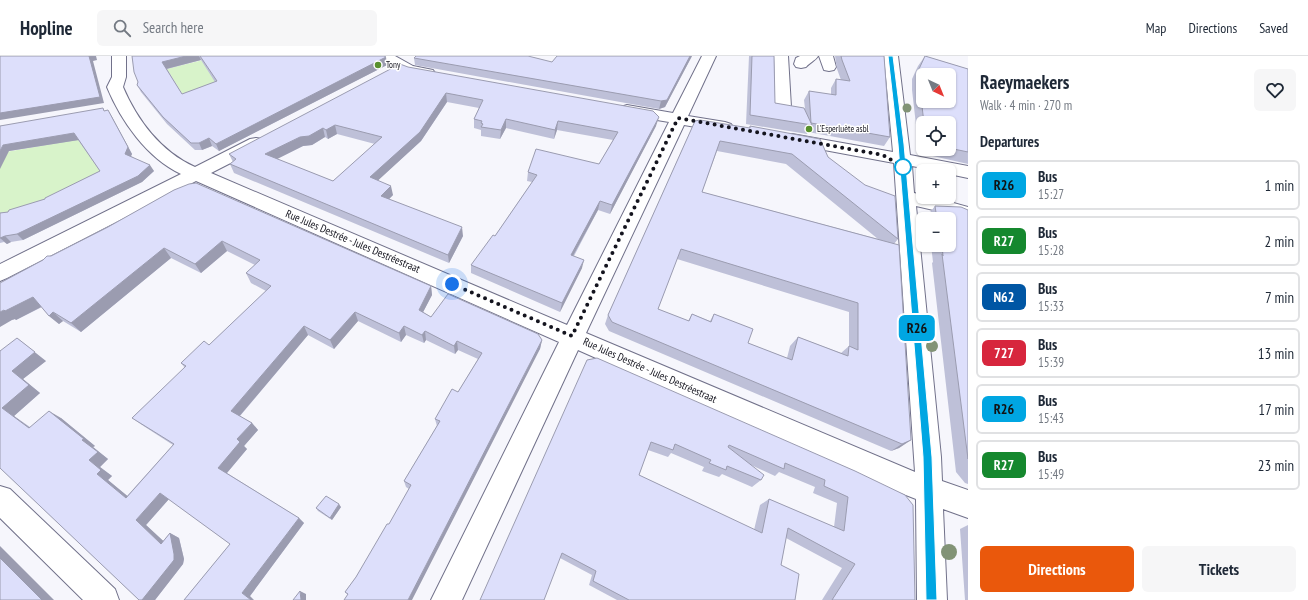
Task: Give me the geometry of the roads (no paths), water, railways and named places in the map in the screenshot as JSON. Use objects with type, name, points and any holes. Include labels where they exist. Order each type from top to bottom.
[{"type":"street","name":"Rue Jules Destrée - Jules Destréestraat","points":[[119,56],[119,77],[115,87],[116,107],[174,164],[572,336],[890,476],[968,504]]},
{"type":"street","points":[[385,56],[407,62]]},
{"type":"street","points":[[446,600],[572,336],[709,56]]},
{"type":"street","points":[[781,56],[783,107]]},
{"type":"street","points":[[896,59],[902,158],[927,450],[932,600]]},
{"type":"street","points":[[383,75],[407,62]]},
{"type":"street","points":[[407,62],[410,70],[440,75]]},
{"type":"street","points":[[616,108],[740,129]]},
{"type":"street","points":[[1,270],[269,136]]},
{"type":"street","points":[[778,136],[902,158],[968,172]]},
{"type":"street","points":[[906,197],[956,209],[968,215]]},
{"type":"street","points":[[0,499],[104,600]]},
{"type":"place","name":"Tony","points":[[378,65]]},
{"type":"place","name":"L’Esperluète asbl","points":[[809,129]]}]
